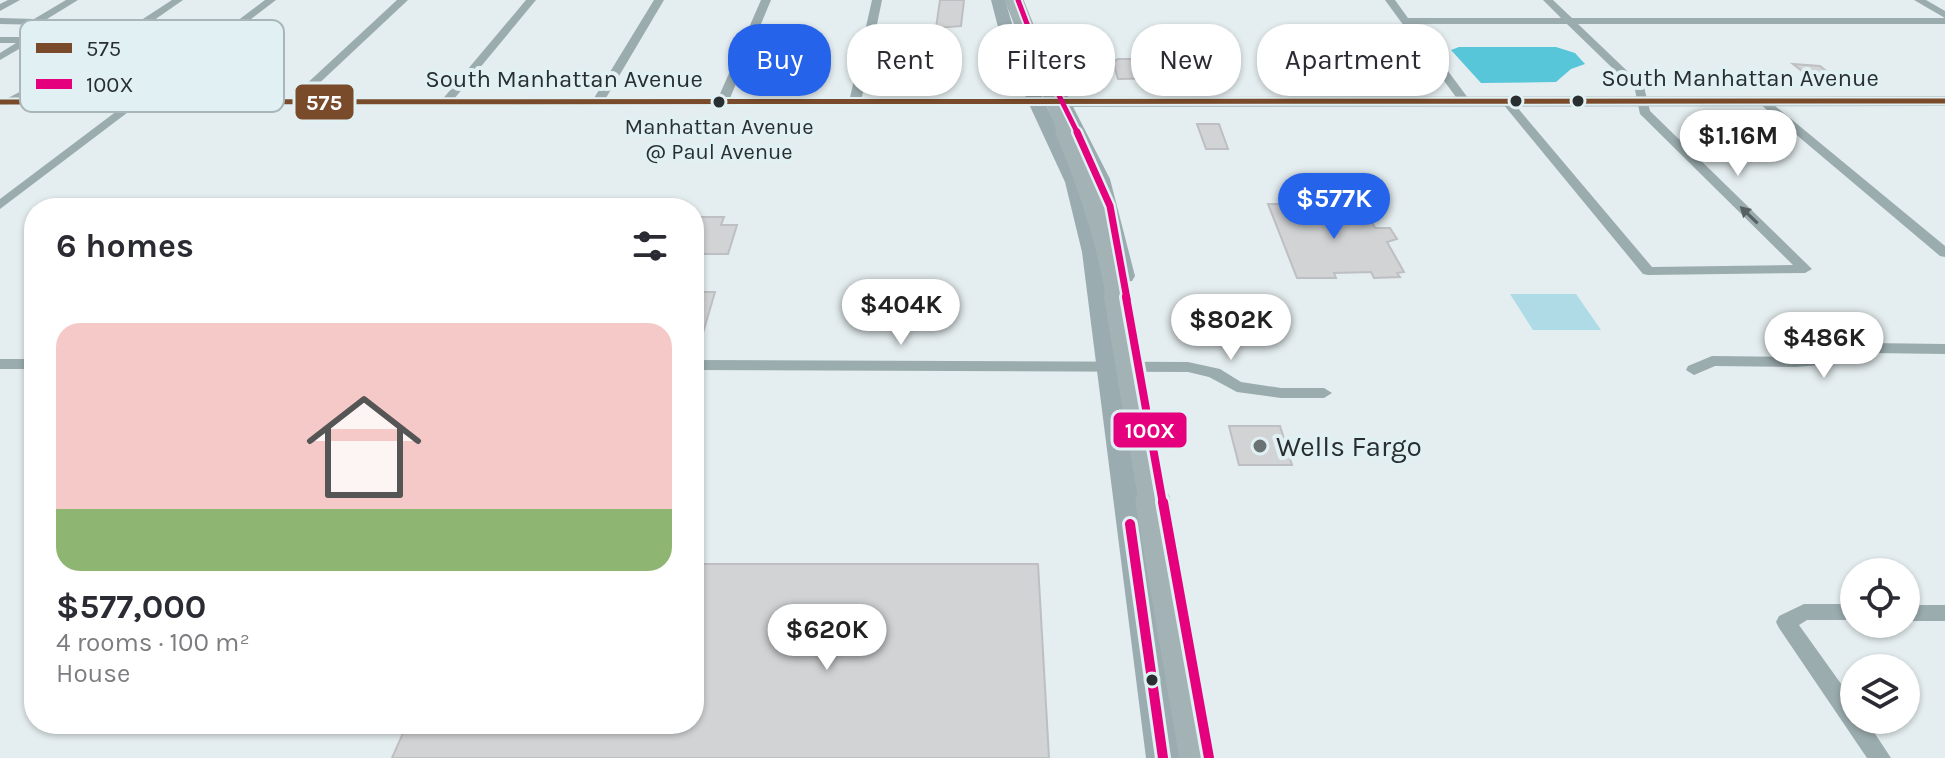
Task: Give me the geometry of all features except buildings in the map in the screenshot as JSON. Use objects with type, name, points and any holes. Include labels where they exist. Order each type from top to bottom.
[{"type":"highway","points":[[1007,1],[1026,60],[1074,172],[1094,237],[1178,758]]},
{"type":"highway","points":[[1007,1],[1023,30],[1084,172],[1112,262],[1197,758]]},
{"type":"main road","points":[[1007,1],[1012,50],[1074,182],[1094,264],[1163,758]]},
{"type":"main road","points":[[1007,1],[1039,87],[1062,102],[1101,179],[1118,247],[1209,758]]},
{"type":"main road","name":"South Manhattan Avenue","points":[[1037,102],[1945,101]]},
{"type":"main road","points":[[1037,102],[1051,106],[1064,117],[1096,180],[1112,241],[1118,247]]},
{"type":"main road","points":[[1094,264],[1101,273],[1111,337],[1119,355],[1140,367]]},
{"type":"main road","points":[[1108,366],[1127,378],[1137,392],[1188,689],[1200,708]]},
{"type":"street","points":[[0,8],[15,0]]},
{"type":"street","points":[[38,20],[73,0]]},
{"type":"street","points":[[148,20],[178,0]]},
{"type":"street","points":[[244,20],[271,0]]},
{"type":"street","points":[[292,103],[403,0]]},
{"type":"street","points":[[445,103],[531,0]]},
{"type":"street","points":[[597,103],[659,0]]},
{"type":"street","points":[[722,103],[766,0]]},
{"type":"street","points":[[855,102],[877,0]]},
{"type":"street","points":[[1390,0],[1465,102]]},
{"type":"street","points":[[1507,102],[1648,271],[1805,269],[1644,112],[1640,89],[1548,0]]},
{"type":"street","points":[[1919,0],[1945,18]]},
{"type":"street","points":[[1405,21],[1945,18]]},
{"type":"street","points":[[0,21],[20,20]]},
{"type":"street","points":[[0,57],[20,46]]},
{"type":"street","name":"South Manhattan Avenue","points":[[284,103],[1037,102]]},
{"type":"street","points":[[1764,102],[1945,253]]},
{"type":"street","points":[[0,205],[122,112]]},
{"type":"street","points":[[1694,370],[1712,361],[1796,362],[1841,358],[1869,348],[1945,349]]},
{"type":"street","points":[[0,364],[24,364]]},
{"type":"street","points":[[704,365],[1188,367],[1214,373],[1237,387],[1281,393],[1324,393]]},
{"type":"street","points":[[1840,612],[1804,612],[1786,622],[1880,758]]},
{"type":"street","points":[[1920,613],[1945,613]]},
{"type":"shaded area","points":[[1510,294],[1576,294],[1601,330],[1533,330]]},
{"type":"water","points":[[1459,47],[1556,47],[1575,53],[1585,64],[1571,69],[1556,82],[1481,83],[1451,50]]},
{"type":"transit line","name":"100X","points":[[1018,0],[1038,53],[1110,206],[1209,758]]},
{"type":"transit line","name":"575","points":[[284,102],[1945,101]]},
{"type":"transit line","name":"575","points":[[0,102],[20,102]]},
{"type":"transit line","name":"100X","points":[[1130,524],[1163,758]]},
{"type":"place","name":"Manhattan Avenue @ Paul Avenue","points":[[719,102]]},
{"type":"place","name":"Wells Fargo","points":[[1260,446]]}]
